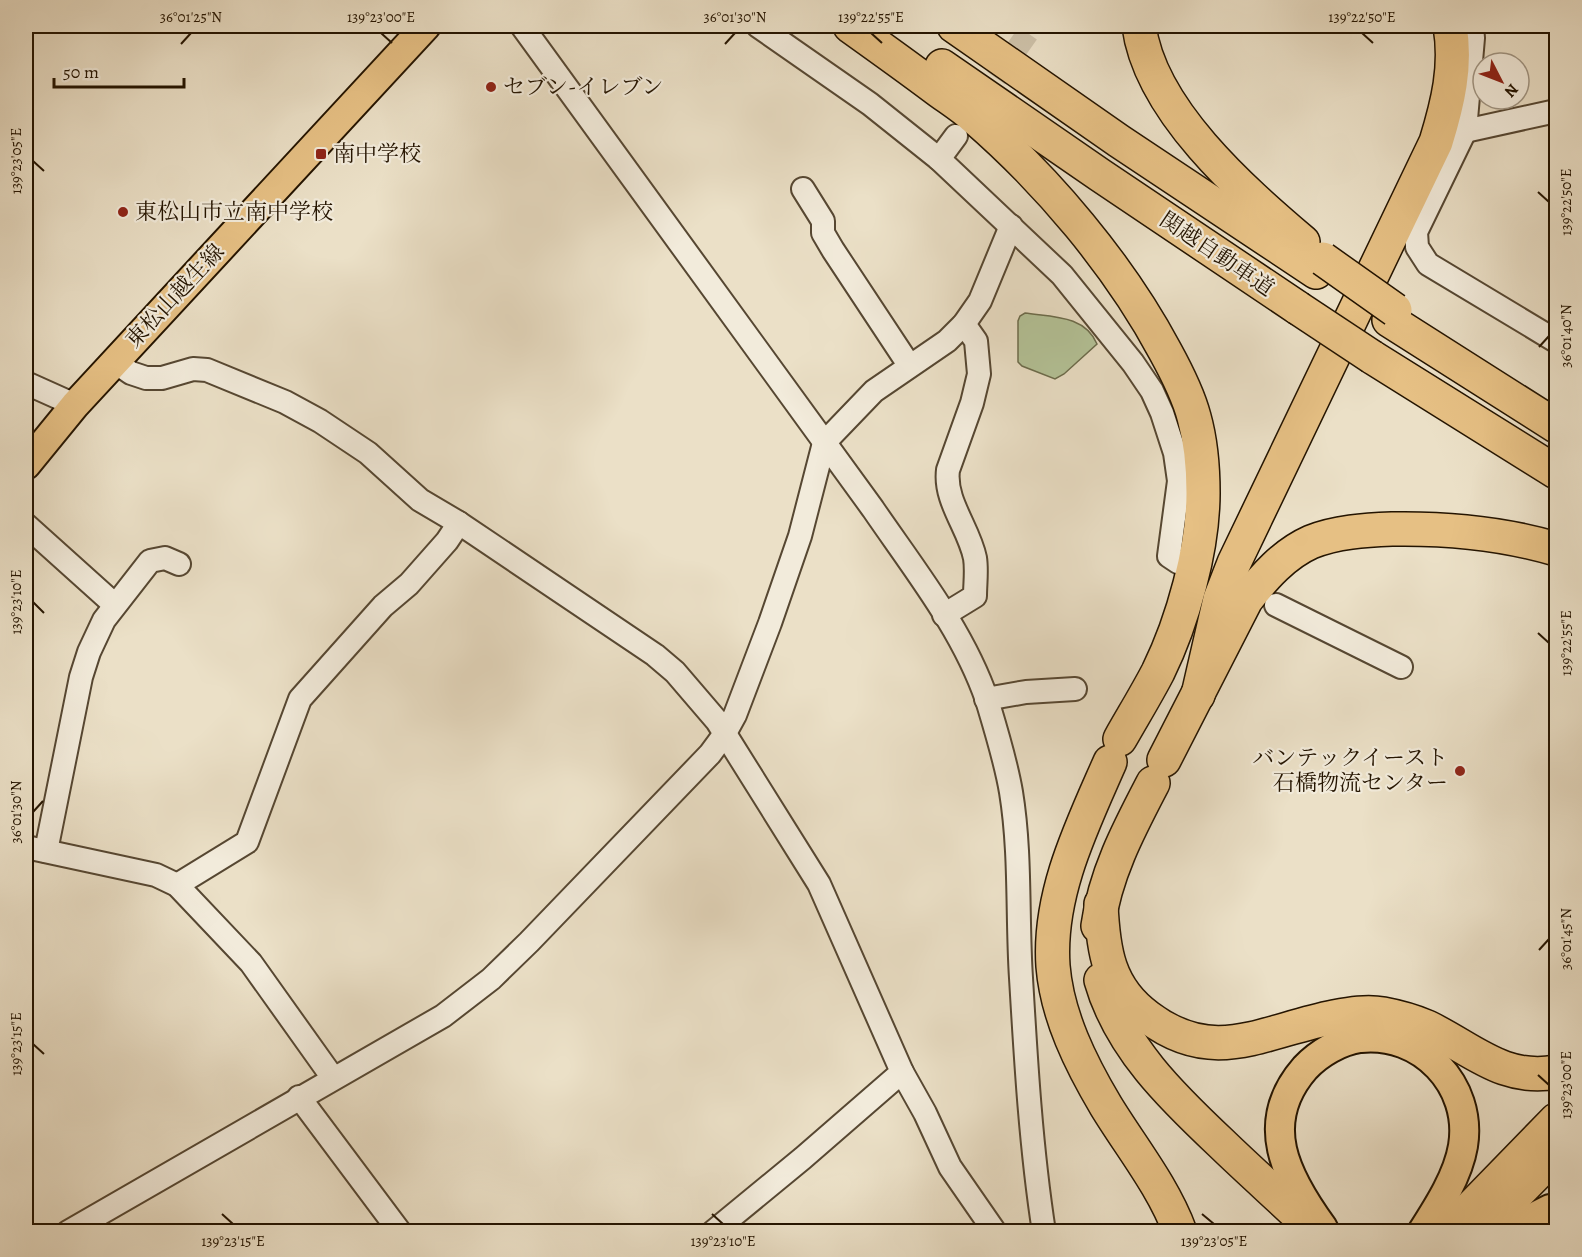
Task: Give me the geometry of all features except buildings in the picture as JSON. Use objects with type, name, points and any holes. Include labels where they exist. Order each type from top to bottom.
[{"type":"highway","points":[[850,26],[974,116],[1028,168],[1073,218],[1114,271],[1152,326],[1177,373],[1194,415],[1202,454],[1203,495],[1199,536],[1190,582],[1178,622],[1158,670]]},
{"type":"highway","name":"関越自動車道","points":[[884,26],[1298,308],[1372,357],[1557,472]]},
{"type":"highway","name":"関越自動車道","points":[[954,26],[1119,141],[1319,266],[1557,426]]},
{"type":"highway","points":[[1139,26],[1150,66],[1170,102],[1197,140],[1228,176],[1319,266]]},
{"type":"highway","points":[[1180,1232],[1158,1186],[1106,1106],[1071,1039],[1059,1003],[1053,967],[1054,930],[1060,890],[1072,853],[1115,751],[1158,670],[1406,164],[1421,124],[1430,89],[1433,52],[1429,26]]},
{"type":"highway","points":[[1198,694],[1220,598],[1234,563],[1436,142],[1446,108],[1452,74],[1452,39],[1468,26]]},
{"type":"highway","points":[[1392,315],[1557,415]]},
{"type":"highway","points":[[1316,1232],[1169,1092],[1124,1033],[1107,1002],[1096,944],[1101,904],[1110,874],[1158,771],[1246,600],[1284,558],[1310,543],[1336,534],[1418,528],[1478,532],[1520,538],[1557,549]]},
{"type":"highway","points":[[1072,853],[1067,909],[1070,945],[1078,981],[1092,1018],[1112,1052],[1158,1109],[1287,1232]]},
{"type":"highway","points":[[1101,904],[1102,932],[1113,978],[1125,996],[1143,1013],[1163,1029],[1189,1040],[1217,1044],[1245,1040],[1324,1019],[1353,1014],[1380,1013],[1405,1018],[1428,1028],[1500,1068],[1524,1073],[1557,1072]]},
{"type":"highway","points":[[1447,1232],[1557,1120]]},
{"type":"highway","points":[[1479,1232],[1557,1154]]},
{"type":"main road","name":"東松山越生線","points":[[26,465],[75,405],[426,26]]},
{"type":"main road","points":[[1326,1232],[1294,1184],[1284,1159],[1279,1134],[1282,1106],[1292,1083],[1311,1062],[1334,1046],[1359,1038],[1385,1038],[1409,1045],[1430,1058],[1447,1075],[1459,1096],[1465,1120],[1463,1146],[1455,1173],[1422,1232]]},
{"type":"main road","points":[[1505,1232],[1550,1209],[1557,1208]]},
{"type":"street","points":[[522,26],[873,510],[944,615],[968,656],[986,699],[1011,791],[1021,980],[1036,1182],[1044,1232]]},
{"type":"street","points":[[758,26],[870,104],[939,159],[1062,275],[1133,363],[1152,391],[1170,434],[1179,481],[1169,556],[1178,562]]},
{"type":"street","points":[[1468,26],[1473,38],[1465,131],[1416,232],[1417,247],[1428,264],[1557,341]]},
{"type":"street","points":[[1465,131],[1557,111]]},
{"type":"street","points":[[939,159],[956,136]]},
{"type":"street","points":[[803,189],[824,221],[823,233],[833,250],[909,365]]},
{"type":"street","points":[[68,1232],[443,1016],[491,979],[710,754],[735,715],[800,536],[824,443],[874,391],[947,341],[964,324],[980,301],[1011,226]]},
{"type":"street","points":[[944,615],[975,596],[975,559],[949,492],[947,479],[979,374],[976,341],[964,324]]},
{"type":"street","points":[[115,362],[131,373],[146,378],[162,378],[193,369],[207,370],[285,402],[320,421],[368,453],[420,500],[459,523],[655,655],[682,681],[717,721],[824,892],[902,1072],[925,1113],[950,1167],[991,1230]]},
{"type":"street","points":[[26,383],[75,405]]},
{"type":"street","points":[[177,885],[247,842],[300,699],[384,606],[410,584],[447,541],[459,523]]},
{"type":"street","points":[[26,525],[115,604]]},
{"type":"street","points":[[179,564],[165,558],[150,561],[104,620],[89,652],[81,677],[36,849],[156,875],[177,885],[251,963],[333,1078]]},
{"type":"street","points":[[1276,604],[1401,666]]},
{"type":"street","points":[[986,699],[1026,692],[1075,689]]},
{"type":"street","points":[[714,1232],[902,1072]]},
{"type":"street","points":[[299,1097],[400,1232]]},
{"type":"green space","points":[[1025,313],[1067,319],[1084,327],[1097,344],[1064,374],[1055,379],[1022,366],[1018,362],[1018,321]]},
{"type":"tunnel","points":[[977,105],[1033,26]]},
{"type":"place","name":"セブン-イレブン","points":[[491,87]]},
{"type":"place","name":"南中学校","points":[[321,154]]},
{"type":"place","name":"東松山市立南中学校","points":[[123,212]]},
{"type":"place","name":"バンテックイースト 石橋物流センター","points":[[1460,771]]}]
